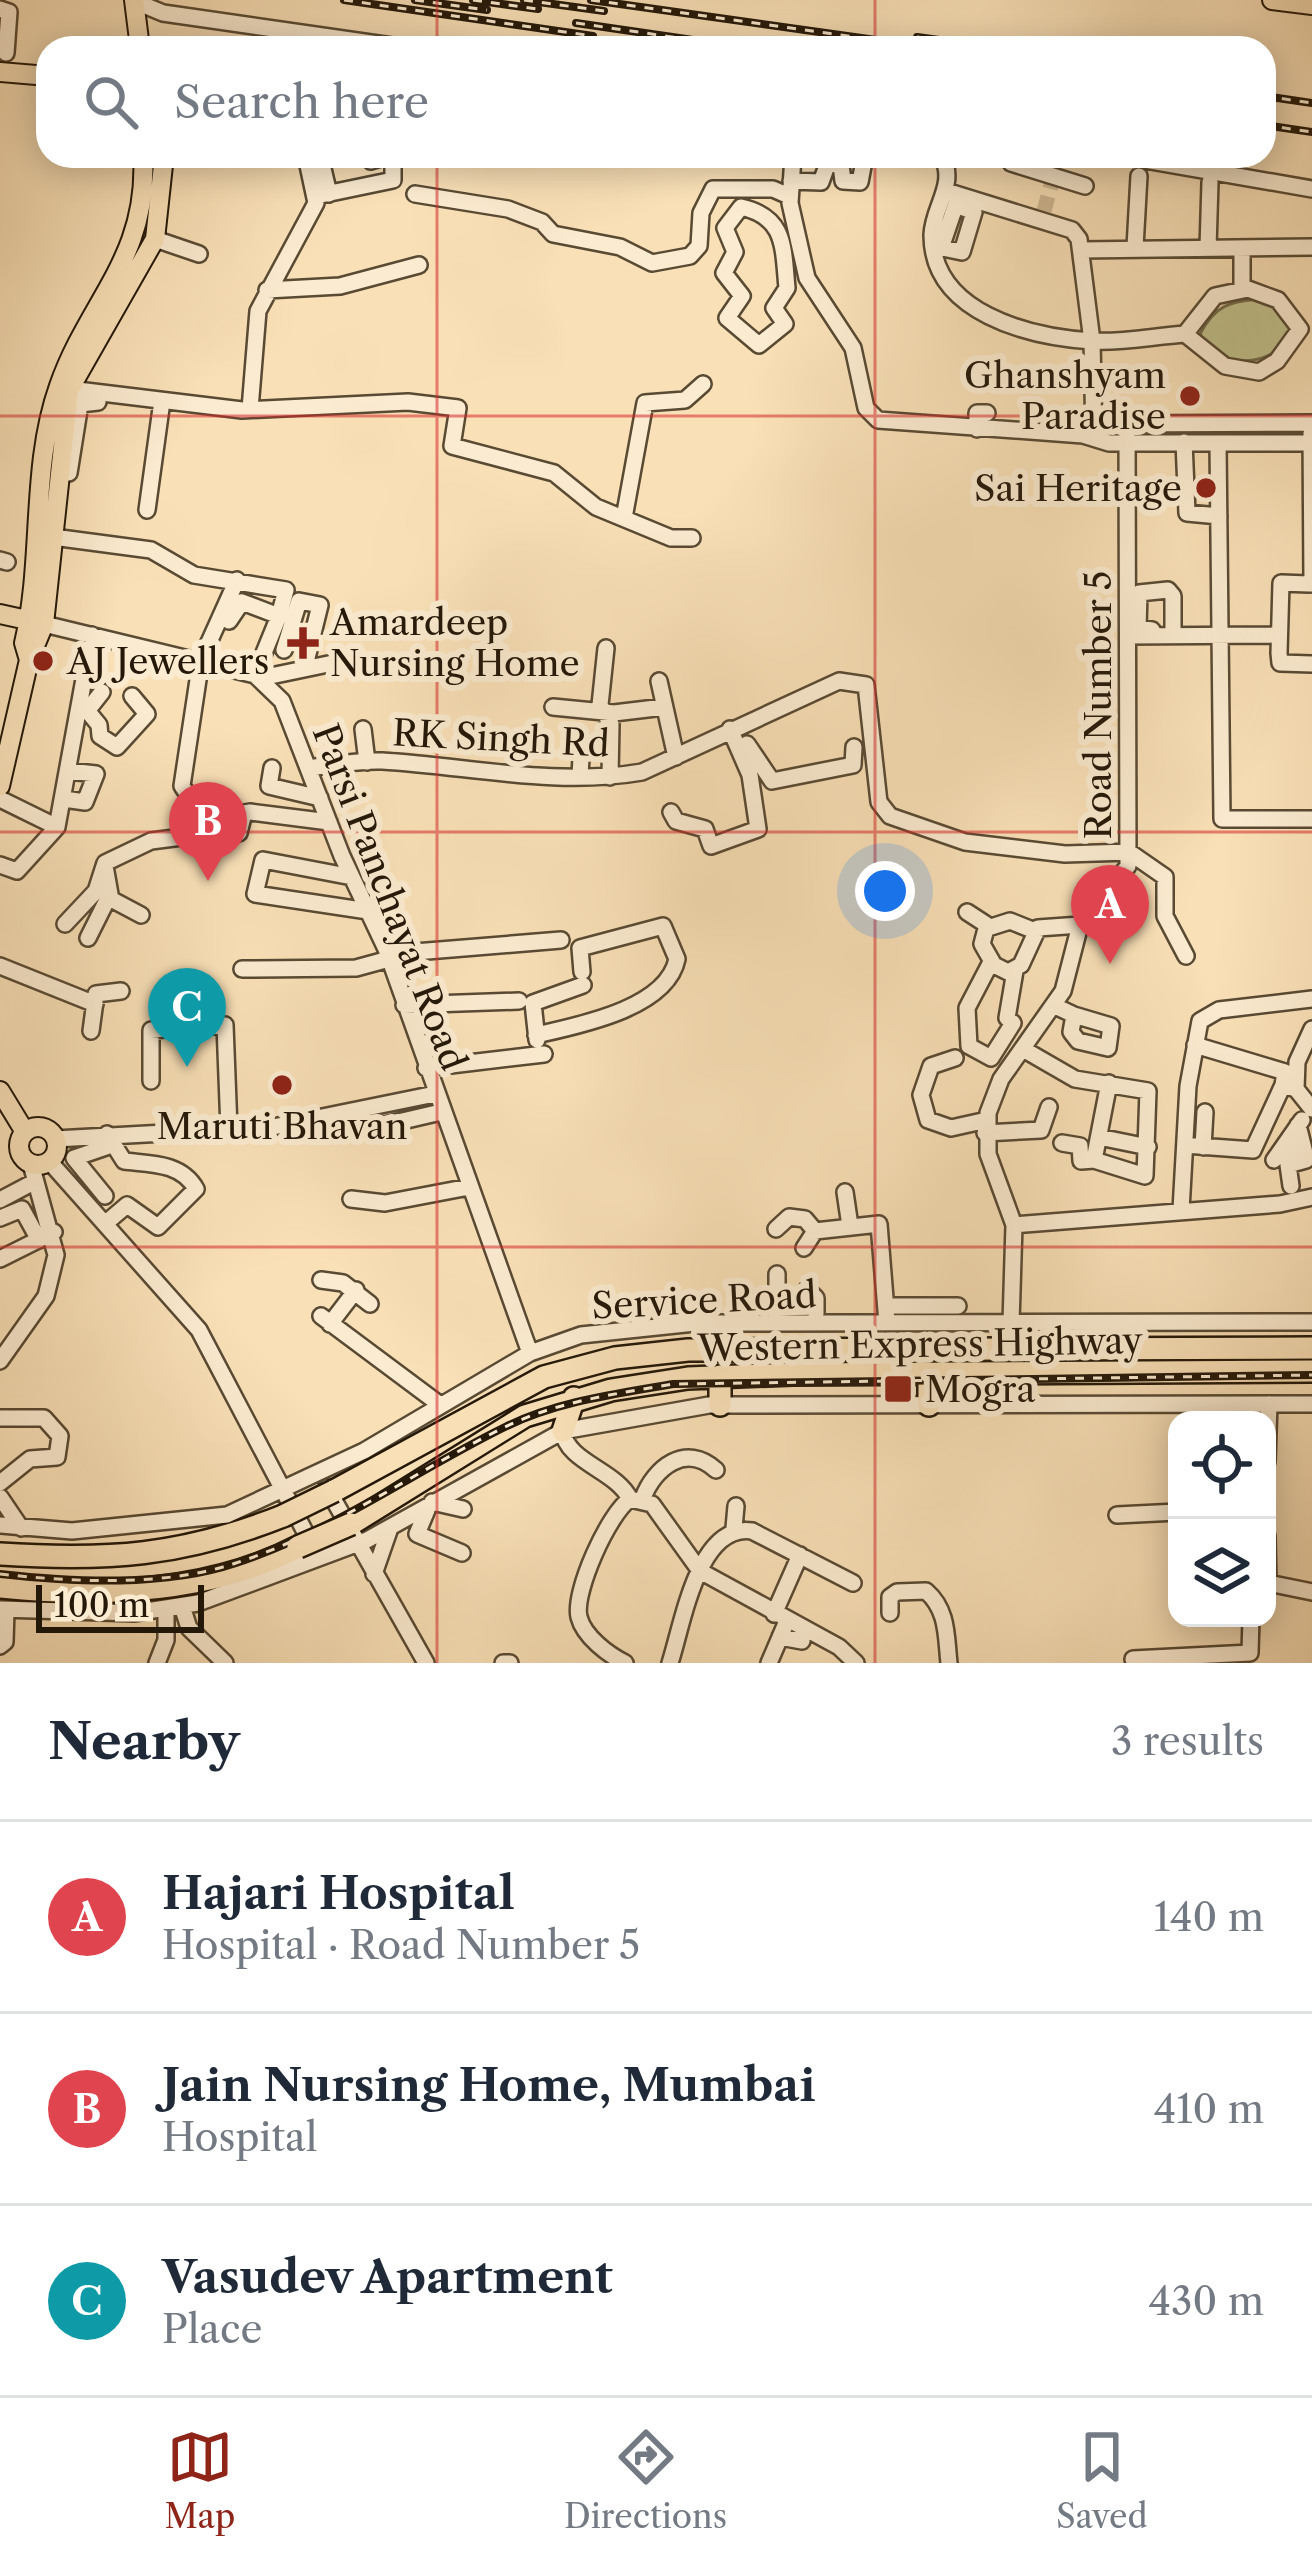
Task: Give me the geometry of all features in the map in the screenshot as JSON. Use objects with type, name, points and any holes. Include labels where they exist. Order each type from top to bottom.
[{"type":"highway","name":"Western Express Highway","points":[[0,1554],[93,1558],[212,1544],[334,1491],[544,1377],[615,1358],[688,1350],[1312,1348]]},
{"type":"highway","name":"Western Express Highway","points":[[0,1587],[39,1591],[165,1586],[259,1568],[298,1547],[353,1534],[486,1437],[574,1398],[720,1376],[1312,1371]]},
{"type":"highway","points":[[720,1376],[720,1405]]},
{"type":"highway","points":[[928,1405],[929,1376]]},
{"type":"highway","points":[[563,1431],[574,1398]]},
{"type":"main road","points":[[1272,0],[1312,4]]},
{"type":"main road","points":[[134,1],[138,36]]},
{"type":"main road","points":[[3,63],[36,73]]},
{"type":"main road","points":[[36,622],[41,477],[63,389],[138,234],[142,168]]},
{"type":"main road","points":[[0,786],[6,736],[29,660],[24,643],[36,622],[62,483],[68,439],[63,389],[155,239],[163,168]]},
{"type":"main road","points":[[0,614],[36,622]]},
{"type":"main road","points":[[0,1091],[6,1112],[25,1132]]},
{"type":"main road","points":[[42,1128],[56,1139],[38,1170],[19,1150],[25,1132],[42,1128]]},
{"type":"street","points":[[134,1],[164,13],[323,36]]},
{"type":"street","points":[[0,9],[9,12],[3,63]]},
{"type":"street","points":[[311,168],[322,195]]},
{"type":"street","points":[[250,409],[258,311],[322,195],[321,168]]},
{"type":"street","points":[[322,195],[393,181],[392,168]]},
{"type":"street","points":[[788,288],[792,168]]},
{"type":"street","points":[[415,194],[508,209],[542,222],[553,234],[620,248],[652,263],[690,256],[699,246],[701,213],[713,189],[790,189],[821,182],[826,168]]},
{"type":"street","points":[[841,168],[843,181],[860,182],[863,168]]},
{"type":"street","points":[[946,168],[953,197],[932,230],[949,286],[972,309],[997,321],[1092,341],[1184,334],[1225,366],[1259,372],[1277,361],[1306,329],[1278,300],[1242,289],[1215,296],[1184,334]]},
{"type":"street","points":[[1026,168],[1085,186]]},
{"type":"street","points":[[1191,168],[1312,189]]},
{"type":"street","points":[[1135,248],[1139,176]]},
{"type":"street","points":[[1208,248],[1210,182]]},
{"type":"street","points":[[953,197],[1043,215]]},
{"type":"street","points":[[937,247],[961,253],[968,233],[974,212],[953,197]]},
{"type":"street","points":[[1002,200],[1072,230],[1082,250],[1092,341],[1090,435]]},
{"type":"street","points":[[807,278],[788,288],[774,305],[785,324],[759,345],[727,319],[742,296],[724,273],[735,254],[726,222],[744,206],[788,232],[807,278],[853,348],[866,408],[878,420],[977,417],[1090,435],[1312,422],[1311,584],[1282,583],[1279,635],[1280,664],[1312,664]]},
{"type":"street","points":[[155,239],[199,254]]},
{"type":"street","points":[[1082,250],[1312,247]]},
{"type":"street","points":[[1242,249],[1242,289]]},
{"type":"street","points":[[267,290],[340,286],[419,265]]},
{"type":"street","points":[[624,518],[645,403],[685,400],[703,384]]},
{"type":"street","points":[[63,389],[162,406]]},
{"type":"street","points":[[68,439],[76,415],[88,401],[250,409],[408,402],[458,408],[452,446],[554,473],[596,507],[671,538],[692,538]]},
{"type":"street","points":[[147,510],[162,406]]},
{"type":"street","points":[[1127,433],[1206,457]]},
{"type":"street","name":"Road Number 5","points":[[986,1127],[994,1093],[1054,1006],[1080,925],[1128,866],[1128,637],[1133,610],[1127,433]]},
{"type":"street","points":[[1184,450],[1218,443],[1311,443]]},
{"type":"street","points":[[1218,443],[1222,819],[1312,820]]},
{"type":"street","points":[[1184,450],[1186,513],[1219,516]]},
{"type":"street","points":[[62,483],[66,505]]},
{"type":"street","points":[[53,537],[151,550],[194,575],[286,590],[258,677]]},
{"type":"street","points":[[64,924],[96,891],[104,863],[152,841],[182,837],[192,822],[192,799],[182,786],[207,661],[237,580]]},
{"type":"street","points":[[1173,633],[1171,591],[1140,591],[1133,610],[1139,630],[1173,633],[1218,636],[1279,635]]},
{"type":"street","points":[[284,650],[299,601],[320,605],[305,666]]},
{"type":"street","points":[[207,661],[237,604],[246,602],[279,616]]},
{"type":"street","points":[[36,622],[258,677],[357,658]]},
{"type":"street","points":[[1128,637],[1173,633]]},
{"type":"street","points":[[0,865],[17,871],[57,827],[84,707],[92,635]]},
{"type":"street","points":[[606,648],[602,713],[611,724],[610,777]]},
{"type":"street","name":"Parsi Panchayat Road","points":[[258,677],[282,701],[387,954],[530,1354]]},
{"type":"street","points":[[658,680],[676,757]]},
{"type":"street","name":"RK Singh Rd","points":[[308,768],[367,762],[485,774],[610,777],[642,772],[839,681],[866,685],[878,802],[890,816],[965,842],[1066,854],[1129,852]]},
{"type":"street","points":[[84,707],[102,692]]},
{"type":"street","points":[[84,707],[99,724],[100,736],[117,747],[147,714],[132,696]]},
{"type":"street","points":[[553,707],[602,713],[664,706]]},
{"type":"street","points":[[734,727],[772,781],[853,765],[854,747]]},
{"type":"street","points":[[671,812],[676,821],[705,829],[711,846],[758,829],[760,817],[734,727]]},
{"type":"street","points":[[363,728],[367,762]]},
{"type":"street","points":[[580,776],[582,739]]},
{"type":"street","points":[[272,769],[268,785],[320,798]]},
{"type":"street","points":[[64,799],[85,802],[97,774],[69,771]]},
{"type":"street","points":[[0,799],[57,827]]},
{"type":"street","points":[[239,833],[244,813],[250,812],[329,822]]},
{"type":"street","points":[[1129,852],[1166,877],[1165,916],[1186,956]]},
{"type":"street","points":[[352,877],[263,860],[255,894],[368,911]]},
{"type":"street","points":[[88,938],[109,898],[104,863]]},
{"type":"street","points":[[109,898],[141,915]]},
{"type":"street","points":[[968,912],[988,928]]},
{"type":"street","points":[[988,928],[1010,921],[1035,932]]},
{"type":"street","points":[[992,962],[967,1008],[968,1042],[991,1058],[1013,1023],[1006,1018],[1015,970],[1035,932],[1042,926],[1080,925]]},
{"type":"street","points":[[426,1068],[542,1054],[536,1035],[533,1003],[582,979],[580,948],[663,926],[677,959],[664,988],[623,1011],[536,1035]]},
{"type":"street","points":[[988,928],[982,944],[992,962],[1015,970]]},
{"type":"street","points":[[242,970],[356,968],[387,954],[561,940]]},
{"type":"street","points":[[0,966],[95,1004]]},
{"type":"street","points":[[92,1031],[98,992],[121,991]]},
{"type":"street","points":[[1181,1210],[1195,1045],[1208,1013],[1312,999]]},
{"type":"street","points":[[404,1005],[519,1001]]},
{"type":"street","points":[[1054,1006],[1073,1015]]},
{"type":"street","points":[[151,1081],[151,1030],[225,1025],[229,1129]]},
{"type":"street","points":[[1185,1145],[1253,1150],[1289,1086],[1312,1029]]},
{"type":"street","points":[[1195,1045],[1284,1072],[1289,1086],[1311,1108],[1281,1162]]},
{"type":"street","points":[[999,1048],[1070,1077],[1148,1091],[1143,1178],[1094,1160],[1081,1161],[1080,1146],[1062,1143]]},
{"type":"street","points":[[955,1058],[931,1066],[921,1095],[928,1120],[952,1128],[1041,1130],[1048,1107]]},
{"type":"street","points":[[1094,1160],[1109,1083]]},
{"type":"street","points":[[321,1561],[199,1330],[106,1222],[100,1199],[74,1158],[136,1133],[273,1126],[435,1094]]},
{"type":"street","points":[[355,1132],[441,1112]]},
{"type":"street","points":[[1203,1147],[1205,1112]]},
{"type":"street","points":[[986,1127],[996,1187],[1014,1225],[1011,1323]]},
{"type":"street","points":[[106,1222],[127,1204],[158,1227],[193,1195],[194,1182],[148,1160],[139,1150],[136,1133]]},
{"type":"street","points":[[1281,1162],[1306,1160],[1300,1134]]},
{"type":"street","points":[[1099,1137],[1148,1147]]},
{"type":"street","points":[[56,1139],[110,1140]]},
{"type":"street","points":[[110,1140],[125,1162],[148,1160]]},
{"type":"street","points":[[1281,1162],[1291,1186]]},
{"type":"street","points":[[38,1170],[100,1199]]},
{"type":"street","points":[[0,1200],[38,1170]]},
{"type":"street","points":[[38,1170],[46,1236]]},
{"type":"street","points":[[350,1199],[385,1203],[469,1187]]},
{"type":"street","points":[[844,1192],[850,1226]]},
{"type":"street","points":[[1014,1225],[1312,1197]]},
{"type":"street","points":[[0,1218],[22,1208],[56,1255],[46,1297],[0,1361]]},
{"type":"street","points":[[776,1229],[789,1217],[805,1219],[815,1231]]},
{"type":"street","points":[[804,1248],[815,1231],[879,1224],[887,1314],[958,1306]]},
{"type":"street","points":[[0,1259],[46,1236]]},
{"type":"street","points":[[777,1274],[777,1315]]},
{"type":"street","points":[[321,1280],[356,1291],[370,1304]]},
{"type":"street","points":[[807,1289],[816,1315]]},
{"type":"street","points":[[356,1291],[326,1320],[439,1404]]},
{"type":"street","name":"Service Road","points":[[0,1525],[72,1531],[227,1515],[319,1472],[530,1354],[581,1335],[777,1315],[887,1314],[1011,1323],[1312,1322]]},
{"type":"street","points":[[1231,1411],[1269,1404],[1312,1404]]},
{"type":"street","points":[[1269,1404],[1269,1411]]},
{"type":"street","points":[[0,1646],[5,1642],[3,1610],[69,1614],[174,1607],[321,1561],[353,1534],[397,1526],[563,1431],[720,1405],[1183,1411]]},
{"type":"street","points":[[0,1418],[44,1418],[60,1436],[57,1457],[30,1459],[0,1483]]},
{"type":"street","points":[[563,1431],[570,1449],[615,1478],[700,1571],[802,1642]]},
{"type":"street","points":[[626,1663],[586,1632],[579,1616],[579,1600],[611,1518],[672,1461],[702,1460],[716,1470]]},
{"type":"street","points":[[319,1472],[426,1663]]},
{"type":"street","points":[[0,1497],[21,1528]]},
{"type":"street","points":[[734,1528],[736,1506]]},
{"type":"street","points":[[426,1507],[454,1512]]},
{"type":"street","points":[[426,1507],[416,1533],[462,1553]]},
{"type":"street","points":[[1117,1515],[1168,1512]]},
{"type":"street","points":[[374,1574],[397,1526]]},
{"type":"street","points":[[670,1663],[700,1571],[721,1536],[734,1528],[752,1531],[853,1583]]},
{"type":"street","points":[[769,1663],[800,1555]]},
{"type":"street","points":[[1276,1585],[1312,1592]]},
{"type":"street","points":[[890,1613],[893,1593],[926,1591],[944,1615],[949,1663]]},
{"type":"street","points":[[157,1663],[174,1607]]},
{"type":"street","points":[[174,1607],[225,1663]]},
{"type":"street","points":[[780,1624],[839,1647],[856,1663]]},
{"type":"street","points":[[1133,1659],[1250,1653],[1250,1627]]},
{"type":"green space","points":[[1262,299],[1285,313],[1293,332],[1285,342],[1268,356],[1248,361],[1214,354],[1200,334],[1212,317],[1232,303]]},
{"type":"tunnel","points":[[1044,211],[1053,178]]},
{"type":"railway","points":[[344,0],[593,36]]},
{"type":"railway","points":[[415,0],[487,10]]},
{"type":"railway","points":[[473,0],[538,9]]},
{"type":"railway","points":[[524,0],[604,11]]},
{"type":"railway","points":[[591,0],[848,36]]},
{"type":"railway","points":[[576,23],[665,36]]},
{"type":"railway","points":[[1276,98],[1312,103]]},
{"type":"railway","points":[[1276,127],[1312,132]]},
{"type":"railway","points":[[0,1574],[88,1580],[150,1579],[209,1571],[306,1535],[525,1418],[673,1384],[1312,1375]]},
{"type":"place","name":"Ghanshyam Paradise","points":[[1190,396]]},
{"type":"place","name":"Sai Heritage","points":[[1206,488]]},
{"type":"place","name":"Amardeep Nursing Home","points":[[303,643]]},
{"type":"place","name":"AJ Jewellers","points":[[43,661]]},
{"type":"place","name":"Jain Nursing Home, Mumbai","points":[[208,881]]},
{"type":"place","name":"Hajari Hospital","points":[[1110,964]]},
{"type":"place","name":"Vasudev Apartment","points":[[187,1067]]},
{"type":"place","name":"Maruti Bhavan","points":[[282,1085]]},
{"type":"place","name":"Mogra","points":[[898,1389]]}]
